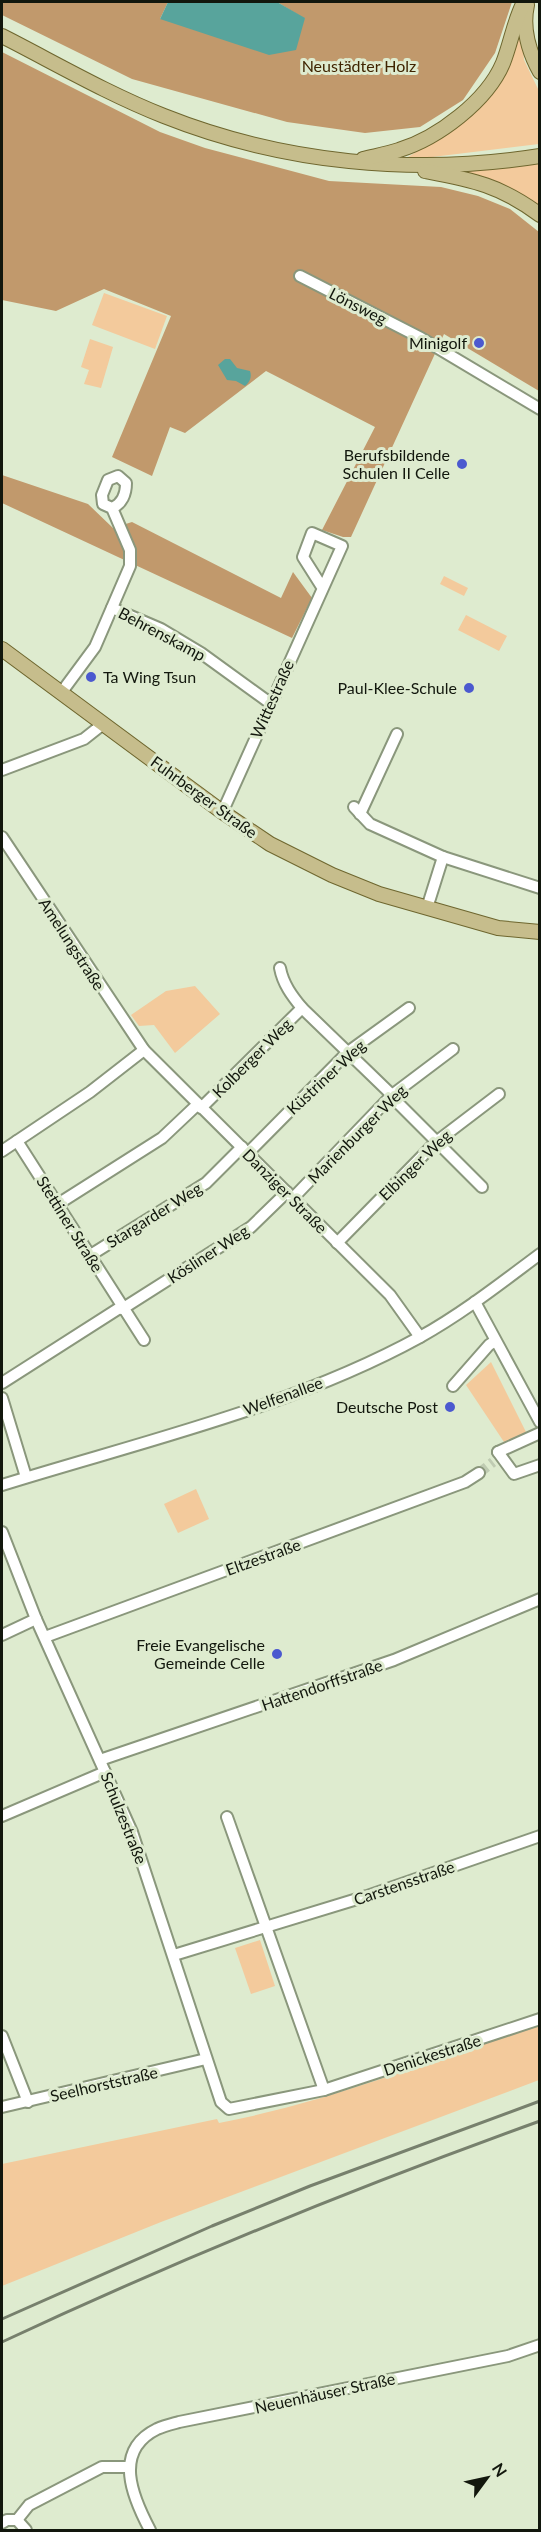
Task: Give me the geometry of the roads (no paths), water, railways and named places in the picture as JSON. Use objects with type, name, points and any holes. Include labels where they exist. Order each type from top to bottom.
[{"type":"main road","points":[[526,2],[526,32],[530,54],[540,72]]},
{"type":"main road","points":[[351,161],[400,150],[420,141],[464,113],[483,93],[502,65],[526,2]]},
{"type":"main road","points":[[2,36],[121,97],[166,117],[229,138],[298,153],[396,166],[486,184],[522,201],[540,215]]},
{"type":"main road","points":[[396,166],[453,165],[540,156]]},
{"type":"main road","name":"Fuhrberger Straße","points":[[2,649],[221,811],[270,844],[315,868],[364,888],[427,908],[498,928],[540,932]]},
{"type":"street","name":"Lönsweg","points":[[300,276],[421,338],[540,409]]},
{"type":"street","name":"Behrenskamp","points":[[61,693],[95,647],[130,566],[130,550],[112,508]]},
{"type":"street","name":"Wittestraße","points":[[221,811],[342,546],[312,533],[303,557],[322,587]]},
{"type":"street","name":"Behrenskamp","points":[[112,608],[160,630],[201,653],[270,703]]},
{"type":"street","points":[[2,770],[84,739],[103,724]]},
{"type":"street","points":[[397,734],[357,811],[370,824],[443,857],[540,888]]},
{"type":"street","name":"Amelungstraße","points":[[2,837],[144,1050]]},
{"type":"street","points":[[427,908],[443,857]]},
{"type":"street","points":[[280,968],[281,977],[303,1008],[482,1187]]},
{"type":"street","name":"Kolberger Weg","points":[[58,1204],[162,1138],[200,1106],[303,1008]]},
{"type":"street","name":"Küstriner Weg","points":[[245,1150],[348,1052],[409,1008]]},
{"type":"street","points":[[2,1151],[90,1092],[144,1050]]},
{"type":"street","name":"Danziger Straße","points":[[144,1050],[390,1295],[420,1337]]},
{"type":"street","name":"Marienburger Weg","points":[[290,1195],[391,1096],[453,1050]]},
{"type":"street","name":"Elbinger Weg","points":[[337,1243],[436,1142],[499,1094]]},
{"type":"street","name":"Stettiner Straße","points":[[17,1141],[144,1340]]},
{"type":"street","name":"Stargarder Weg","points":[[90,1256],[206,1183],[245,1150]]},
{"type":"street","name":"Kösliner Weg","points":[[122,1308],[251,1227],[290,1195]]},
{"type":"street","name":"Welfenallee","points":[[2,1485],[162,1438],[259,1406],[375,1360],[420,1337],[474,1302],[540,1254]]},
{"type":"street","points":[[474,1302],[540,1422]]},
{"type":"street","points":[[2,1383],[122,1308]]},
{"type":"street","points":[[453,1386],[495,1341]]},
{"type":"street","points":[[2,1398],[26,1477]]},
{"type":"street","points":[[493,1462],[498,1452],[540,1432]]},
{"type":"street","points":[[498,1452],[514,1474],[540,1465]]},
{"type":"street","name":"Eltzestraße","points":[[45,1637],[465,1482],[479,1473]]},
{"type":"street","name":"Schulzestraße","points":[[2,1532],[36,1619],[132,1832],[174,1955],[206,2060],[221,2102],[229,2109]]},
{"type":"street","name":"Hattendorffstraße","points":[[100,1760],[394,1660],[540,1599]]},
{"type":"street","points":[[2,1635],[36,1619]]},
{"type":"street","points":[[2,1816],[105,1772]]},
{"type":"street","points":[[227,1817],[324,2090]]},
{"type":"street","name":"Carstensstraße","points":[[174,1955],[367,1896],[540,1836]]},
{"type":"street","name":"Denickestraße","points":[[229,2109],[324,2090],[540,2019]]},
{"type":"street","points":[[2,2036],[28,2102]]},
{"type":"street","name":"Seelhorststraße","points":[[2,2107],[206,2060]]},
{"type":"street","name":"Neuenhäuser Straße","points":[[129,2467],[138,2445],[156,2430],[179,2422],[508,2356],[540,2345]]},
{"type":"street","points":[[17,2520],[29,2505],[102,2467],[129,2467],[131,2491],[150,2530]]},
{"type":"street","points":[[2,2523],[7,2520],[17,2520],[26,2530]]},
{"type":"water","points":[[168,2],[277,2],[305,18],[296,50],[269,55],[160,19]]},
{"type":"water","points":[[225,359],[230,359],[237,368],[250,371],[250,379],[245,386],[236,381],[227,380],[218,365]]},
{"type":"tunnel","points":[[479,1473],[493,1462]]},
{"type":"railway","points":[[2,2319],[212,2226],[310,2186],[540,2101]]},
{"type":"railway","points":[[2,2342],[134,2282],[268,2226],[540,2121]]},
{"type":"place","name":"Minigolf","points":[[479,343]]},
{"type":"place","name":"Berufsbildende Schulen II Celle","points":[[462,464]]},
{"type":"place","name":"Ta Wing Tsun","points":[[91,677]]},
{"type":"place","name":"Paul-Klee-Schule","points":[[469,688]]},
{"type":"place","name":"Deutsche Post","points":[[450,1407]]},
{"type":"place","name":"Freie Evangelische Gemeinde Celle","points":[[277,1654]]},
{"type":"park label","name":"Neustädter Holz","points":[[359,66]]}]
